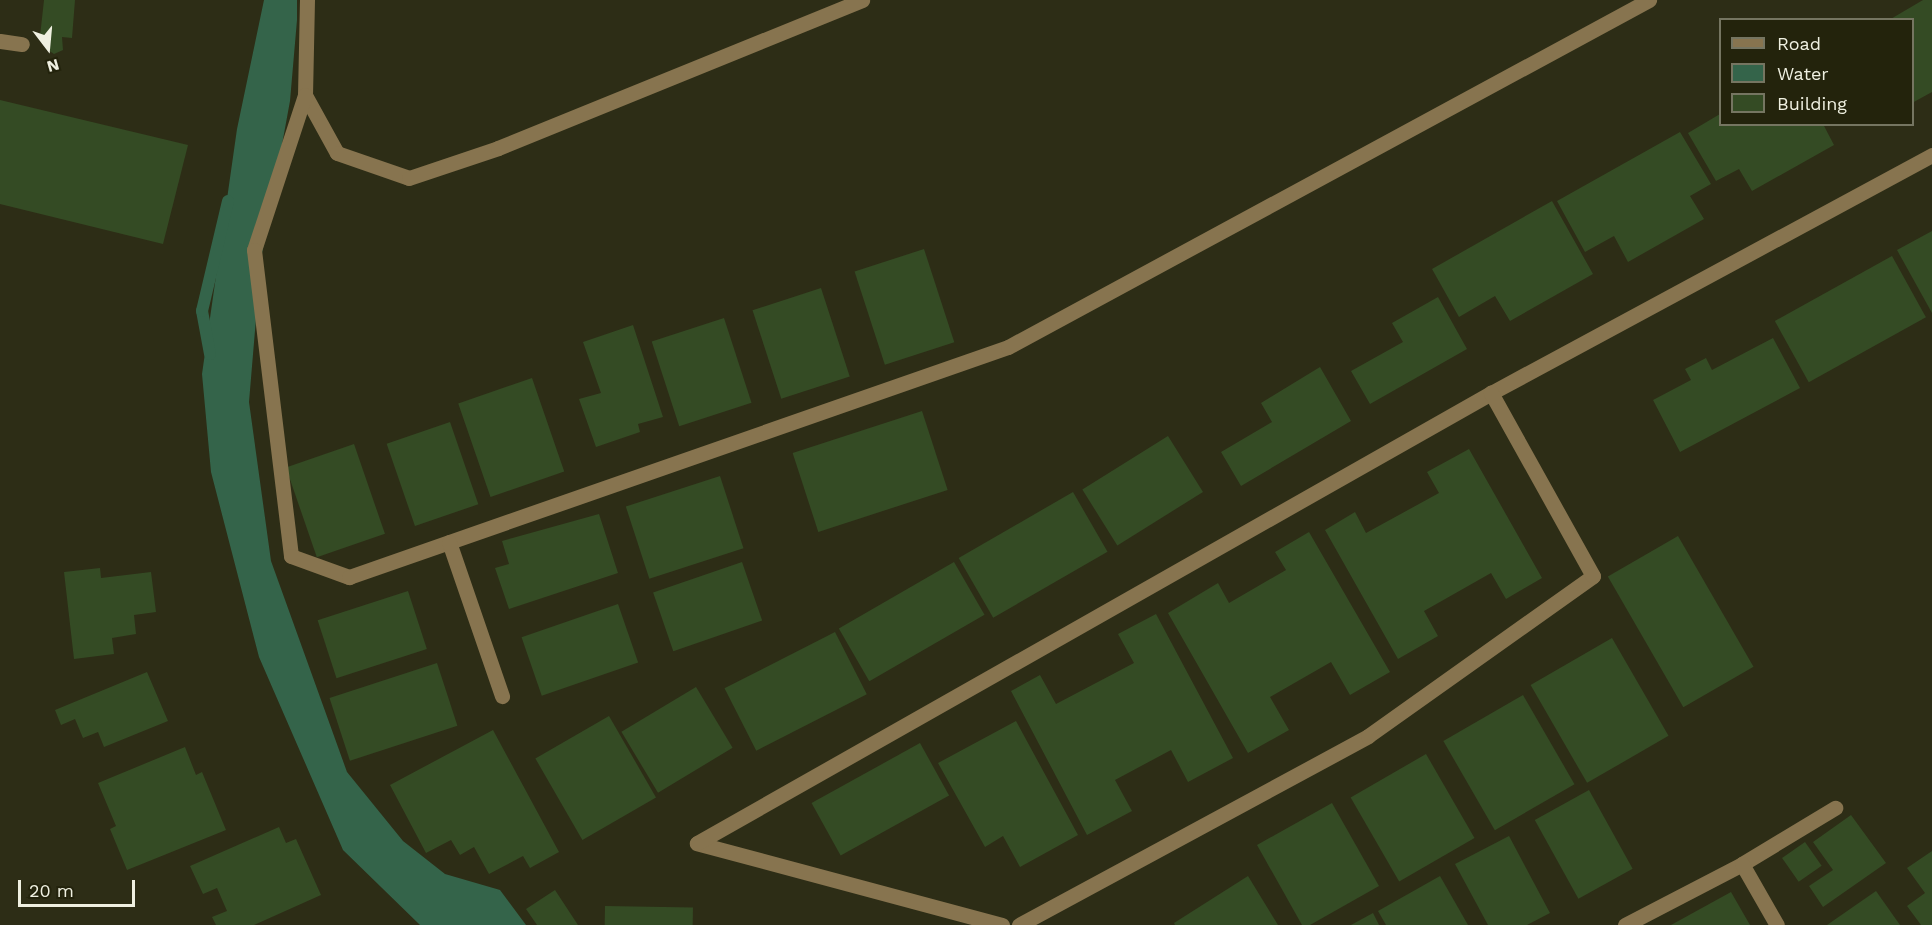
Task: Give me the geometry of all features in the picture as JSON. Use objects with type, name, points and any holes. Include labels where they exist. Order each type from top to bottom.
[{"type":"street","points":[[307,0],[304,95],[254,250],[291,556],[349,577],[1008,347],[1649,0]]},
{"type":"street","points":[[304,95],[337,153],[410,178],[498,148],[862,0]]},
{"type":"street","points":[[0,40],[22,44]]},
{"type":"street","points":[[1002,925],[697,843],[1491,393],[1932,155]]},
{"type":"street","points":[[1019,925],[1368,736],[1593,576],[1491,393]]},
{"type":"street","points":[[449,542],[502,696]]},
{"type":"street","points":[[1625,925],[1742,864],[1835,807]]},
{"type":"street","points":[[1742,864],[1777,925]]},
{"type":"water","points":[[264,0],[297,0],[290,101],[261,259],[249,402],[271,561],[347,772],[403,841],[445,874],[500,890],[526,925],[420,925],[343,850],[259,657],[211,472],[202,374],[237,129]]},
{"type":"building","points":[[44,0],[75,0],[72,38],[62,37],[63,50],[54,54],[45,48],[48,36],[40,36]]},
{"type":"building","points":[[1923,0],[1932,0],[1932,92],[1914,102],[1914,18],[1892,18]]},
{"type":"building","points":[[0,100],[188,145],[163,244],[0,204]]},
{"type":"building","points":[[1719,115],[1719,126],[1824,126],[1834,145],[1752,191],[1739,169],[1716,181],[1688,133]]},
{"type":"building","points":[[1680,132],[1711,184],[1690,196],[1704,219],[1628,262],[1614,236],[1585,252],[1557,201]]},
{"type":"building","points":[[1552,201],[1593,274],[1510,321],[1495,296],[1459,317],[1432,269]]},
{"type":"building","points":[[1932,231],[1932,313],[1897,250]]},
{"type":"building","points":[[924,249],[954,342],[885,365],[855,272]]},
{"type":"building","points":[[1892,256],[1926,317],[1809,382],[1775,321]]},
{"type":"building","points":[[821,288],[850,376],[781,399],[753,310]]},
{"type":"building","points":[[1438,297],[1467,349],[1370,404],[1351,371],[1403,342],[1392,323]]},
{"type":"building","points":[[724,318],[752,403],[679,426],[652,341]]},
{"type":"building","points":[[633,325],[663,417],[638,424],[640,432],[596,447],[579,399],[601,393],[583,342]]},
{"type":"building","points":[[1773,338],[1800,388],[1680,452],[1653,400],[1691,380],[1685,369],[1706,358],[1712,370]]},
{"type":"building","points":[[1320,367],[1351,421],[1241,486],[1221,452],[1272,422],[1261,403]]},
{"type":"building","points":[[532,378],[564,472],[490,497],[458,403]]},
{"type":"building","points":[[922,411],[948,490],[818,532],[793,453]]},
{"type":"building","points":[[450,422],[478,504],[415,526],[387,444]]},
{"type":"building","points":[[1168,436],[1203,492],[1117,545],[1082,490]]},
{"type":"building","points":[[354,444],[385,534],[317,557],[286,467]]},
{"type":"building","points":[[1469,449],[1542,578],[1506,599],[1491,573],[1424,611],[1438,636],[1398,659],[1325,530],[1355,512],[1366,533],[1439,493],[1427,472]]},
{"type":"building","points":[[720,476],[743,548],[649,579],[626,507]]},
{"type":"building","points":[[1073,492],[1108,552],[993,618],[959,558]]},
{"type":"building","points":[[599,514],[618,573],[509,609],[495,568],[509,564],[502,541]]},
{"type":"building","points":[[1309,532],[1390,672],[1350,695],[1331,662],[1270,697],[1289,730],[1248,753],[1168,613],[1218,583],[1229,603],[1286,570],[1275,552]]},
{"type":"building","points":[[1678,536],[1754,667],[1683,707],[1608,576]]},
{"type":"building","points":[[742,562],[762,621],[673,651],[653,593]]},
{"type":"building","points":[[954,562],[984,615],[869,681],[839,628]]},
{"type":"building","points":[[100,568],[101,578],[151,572],[156,612],[134,615],[136,634],[112,638],[114,654],[74,659],[64,572]]},
{"type":"building","points":[[408,591],[427,649],[336,678],[318,620]]},
{"type":"building","points":[[618,604],[638,663],[542,696],[522,637]]},
{"type":"building","points":[[1156,614],[1233,758],[1188,782],[1171,750],[1115,780],[1132,811],[1087,835],[1011,691],[1040,675],[1056,704],[1134,663],[1118,634]]},
{"type":"building","points":[[835,632],[867,694],[756,751],[725,688]]},
{"type":"building","points":[[1612,638],[1668,736],[1587,783],[1531,685]]},
{"type":"building","points":[[437,663],[457,726],[350,761],[330,698]]},
{"type":"building","points":[[147,672],[168,721],[104,747],[98,732],[83,738],[75,719],[61,725],[55,710]]},
{"type":"building","points":[[696,687],[733,748],[658,793],[621,732]]},
{"type":"building","points":[[1523,695],[1575,784],[1495,830],[1443,741]]},
{"type":"building","points":[[609,716],[656,797],[582,840],[535,758]]},
{"type":"building","points":[[1016,721],[1078,835],[1020,867],[1003,836],[985,847],[938,763]]},
{"type":"building","points":[[493,730],[559,852],[530,868],[523,856],[489,874],[474,847],[460,855],[451,840],[426,853],[390,785]]},
{"type":"building","points":[[920,743],[949,795],[841,856],[812,803]]},
{"type":"building","points":[[185,747],[196,775],[202,772],[226,830],[127,870],[110,829],[116,826],[98,783]]},
{"type":"building","points":[[1426,754],[1474,838],[1399,882],[1351,798]]},
{"type":"building","points":[[1589,790],[1633,869],[1578,899],[1535,820]]},
{"type":"building","points":[[1332,803],[1379,886],[1310,925],[1302,925],[1257,845]]},
{"type":"building","points":[[1851,815],[1886,863],[1823,907],[1809,886],[1833,870],[1813,842]]},
{"type":"building","points":[[279,827],[286,843],[296,839],[321,895],[254,925],[216,925],[212,917],[227,911],[217,888],[203,894],[190,866]]},
{"type":"building","points":[[1509,836],[1550,913],[1527,925],[1488,925],[1455,864]]},
{"type":"building","points":[[1805,842],[1822,866],[1799,882],[1782,858]]},
{"type":"building","points":[[1932,851],[1932,925],[1921,925],[1907,906],[1925,893],[1907,868]]},
{"type":"building","points":[[1248,876],[1278,925],[1175,925],[1174,923]]},
{"type":"building","points":[[1440,876],[1468,925],[1386,925],[1378,911]]},
{"type":"building","points":[[555,890],[578,925],[537,925],[526,909]]},
{"type":"building","points":[[1876,891],[1900,925],[1827,925]]},
{"type":"building","points":[[1731,892],[1750,925],[1671,925]]},
{"type":"building","points":[[605,906],[693,908],[693,925],[605,925]]},
{"type":"building","points":[[1373,913],[1379,925],[1351,925]]},
{"type":"waterway","points":[[210,354],[202,311],[228,201]]}]
